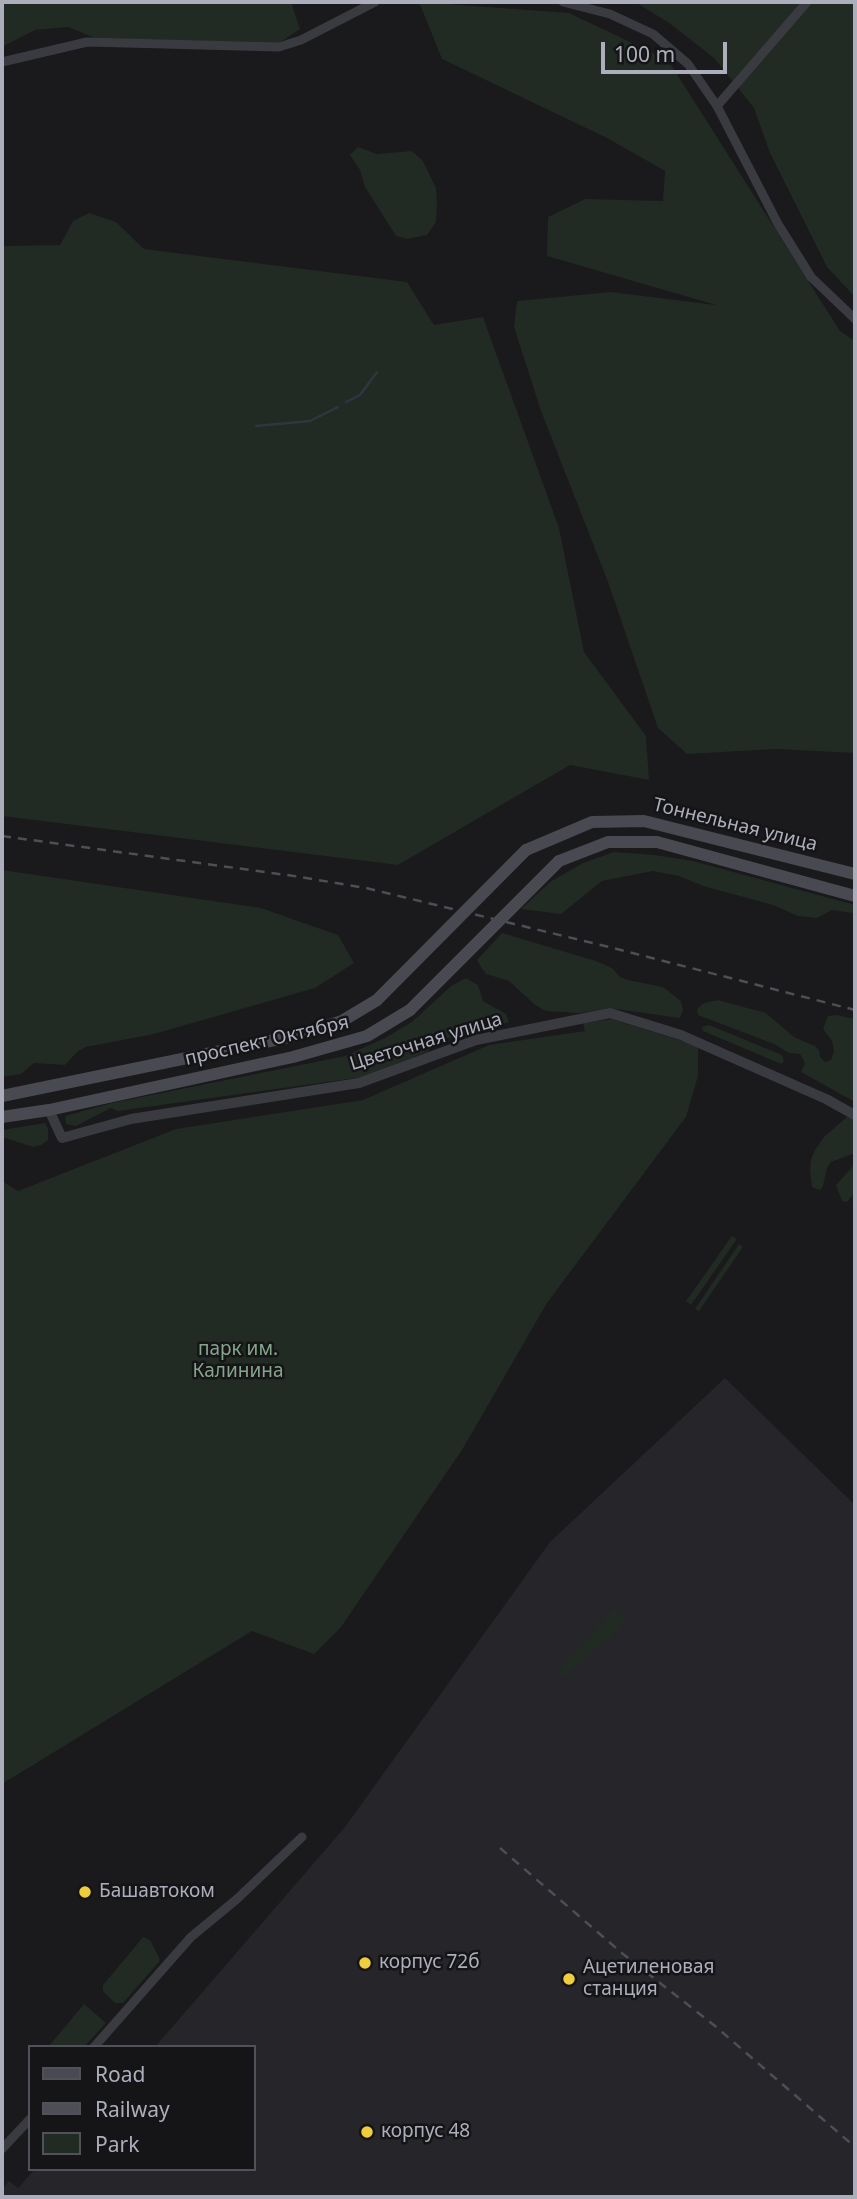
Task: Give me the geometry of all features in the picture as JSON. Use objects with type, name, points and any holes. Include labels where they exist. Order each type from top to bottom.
[{"type":"main road","name":"Тоннельная улица","points":[[526,850],[592,822],[644,821],[855,874]]},
{"type":"main road","name":"Тоннельная улица","points":[[559,861],[608,842],[657,842],[855,896]]},
{"type":"main road","name":"проспект Октября","points":[[2,1096],[299,1035],[342,1021],[377,1000],[526,850]]},
{"type":"main road","name":"проспект Октября","points":[[2,1116],[49,1110],[293,1057],[367,1036],[410,1010],[559,861]]},
{"type":"street","points":[[2,62],[88,42],[279,47],[301,40],[375,2]]},
{"type":"street","points":[[563,2],[610,14],[653,34],[688,64],[717,106],[778,224],[811,277],[855,319]]},
{"type":"street","points":[[717,106],[807,2]]},
{"type":"street","name":"Цветочная улица","points":[[49,1110],[62,1138],[131,1119],[359,1083],[476,1040],[610,1013],[681,1035],[826,1099],[855,1115]]},
{"type":"street","points":[[96,2045],[191,1937],[237,1899],[302,1837]]},
{"type":"street","points":[[2,2149],[28,2121]]},
{"type":"shaded area","points":[[725,1378],[855,1505],[855,2197],[2,2197],[2,2189],[9,2181],[18,2188],[33,2171],[256,2171],[256,2045],[157,2045],[345,1827],[550,1542]]},
{"type":"green space","points":[[2,2],[291,2],[300,29],[279,43],[95,38],[68,27],[35,30],[2,47]]},
{"type":"green space","points":[[419,2],[569,13],[668,60],[840,331],[855,341],[855,753],[776,749],[687,754],[658,728],[608,582],[541,411],[514,327],[517,301],[611,292],[716,305],[547,256],[548,217],[585,199],[663,201],[665,171],[607,138],[442,59]]},
{"type":"green space","points":[[635,2],[855,2],[855,297],[827,267],[770,153],[754,108],[714,58],[669,23]]},
{"type":"green space","points":[[358,147],[377,154],[412,151],[423,161],[436,188],[437,203],[436,222],[427,235],[407,239],[396,236],[365,187],[360,170],[350,155]]},
{"type":"green space","points":[[89,213],[116,222],[144,249],[407,282],[434,325],[483,317],[559,528],[584,652],[646,736],[649,780],[570,765],[398,865],[2,816],[2,246],[60,245],[73,221]]},
{"type":"green space","points":[[614,852],[693,861],[855,905],[855,911],[852,913],[832,910],[817,918],[798,916],[773,905],[703,886],[679,876],[653,871],[602,881],[561,914],[521,909],[550,882],[583,863]]},
{"type":"green space","points":[[2,870],[261,908],[338,935],[354,963],[315,988],[154,1034],[86,1047],[78,1051],[65,1065],[34,1063],[21,1074],[2,1077]]},
{"type":"green space","points":[[502,933],[596,961],[612,968],[620,977],[628,980],[663,987],[681,1001],[683,1010],[680,1018],[609,1008],[580,1013],[546,1011],[535,1005],[509,981],[486,974],[477,960]]},
{"type":"green space","points":[[466,978],[478,985],[483,1001],[506,1014],[509,1022],[484,1031],[443,1039],[427,1052],[363,1077],[118,1111],[111,1108],[76,1126],[66,1124],[65,1116],[112,1103],[345,1056],[385,1038],[413,1021],[451,986]]},
{"type":"green space","points":[[718,1000],[766,1013],[794,1037],[815,1046],[825,1062],[831,1060],[834,1051],[832,1041],[823,1029],[828,1016],[855,1019],[855,1102],[801,1072],[805,1063],[800,1054],[789,1053],[774,1044],[698,1015],[697,1009],[704,1003]]},
{"type":"green space","name":"парк им. Калинина","points":[[612,1019],[698,1046],[698,1076],[686,1117],[547,1303],[462,1450],[341,1627],[314,1654],[252,1631],[2,1784],[2,1181],[18,1191],[176,1129],[363,1100],[489,1045],[585,1031],[583,1023]]},
{"type":"green space","points":[[709,1025],[782,1055],[784,1061],[781,1064],[703,1031],[702,1027]]},
{"type":"green space","points":[[848,1116],[855,1120],[855,1153],[831,1162],[820,1190],[812,1187],[810,1170],[815,1150],[824,1137]]},
{"type":"green space","points":[[45,1123],[48,1140],[41,1145],[33,1147],[2,1137],[2,1130]]},
{"type":"green space","points":[[855,1164],[855,1192],[847,1202],[842,1201],[836,1185]]},
{"type":"green space","points":[[732,1236],[737,1239],[691,1305],[686,1301]]},
{"type":"green space","points":[[739,1244],[743,1247],[699,1311],[695,1309]]},
{"type":"green space","points":[[614,1608],[623,1617],[620,1628],[567,1675],[559,1674],[558,1671]]},
{"type":"green space","points":[[143,1937],[150,1940],[159,1962],[123,2003],[115,2003],[103,1991],[103,1985]]},
{"type":"green space","points":[[84,2004],[106,2023],[86,2045],[50,2045]]},
{"type":"waterway","points":[[346,402],[360,395],[377,372]]},
{"type":"waterway","points":[[256,426],[310,421],[338,407]]},
{"type":"railway","points":[[2,836],[366,888],[855,1010]]},
{"type":"railway","points":[[500,1848],[623,1954],[715,2026],[855,2147]]},
{"type":"place","name":"Башавтоком","points":[[85,1892]]},
{"type":"place","name":"корпус 72б","points":[[365,1963]]},
{"type":"place","name":"Ацетиленовая станция","points":[[569,1979]]},
{"type":"place","name":"корпус 48","points":[[367,2132]]}]
